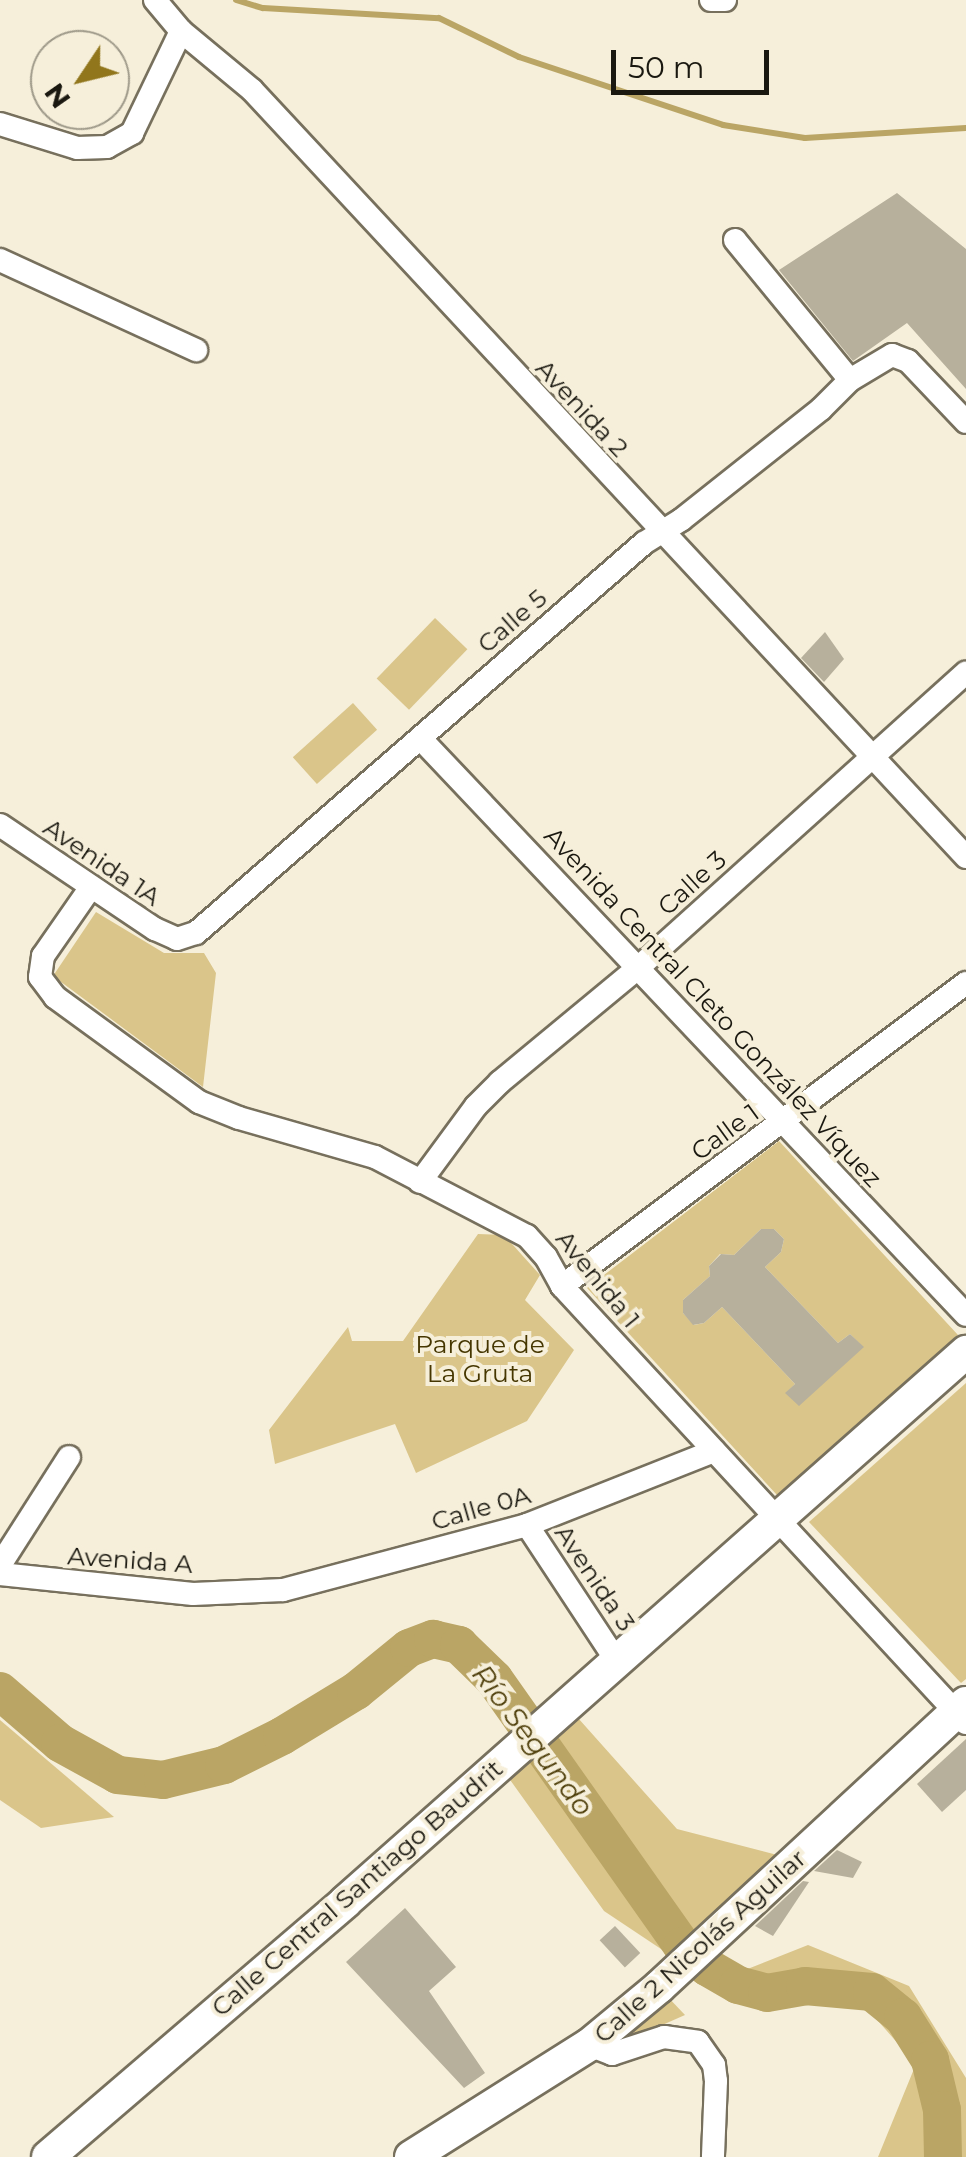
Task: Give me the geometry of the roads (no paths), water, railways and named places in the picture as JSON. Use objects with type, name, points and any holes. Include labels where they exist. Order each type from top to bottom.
[{"type":"main road","name":"Calle Central Santiago Baudrit","points":[[57,2153],[966,1352]]},
{"type":"main road","name":"Calle 2 Nicolás Aguilar","points":[[410,2157],[589,2044],[659,1987],[963,1713]]},
{"type":"street","name":"Avenida 2","points":[[155,0],[181,31],[252,90],[966,857]]},
{"type":"street","points":[[711,0],[725,0]]},
{"type":"street","points":[[0,124],[77,148],[108,147],[132,133],[181,31]]},
{"type":"street","points":[[736,240],[850,380]]},
{"type":"street","points":[[0,260],[196,350]]},
{"type":"street","name":"Calle 5","points":[[177,939],[196,933],[644,543],[821,409],[850,380],[892,355],[908,360],[966,422]]},
{"type":"street","name":"Calle 3","points":[[420,1182],[476,1106],[500,1082],[640,967],[966,674]]},
{"type":"street","name":"Avenida Central Cleto González Víquez","points":[[420,738],[966,1314]]},
{"type":"street","name":"Avenida 1A","points":[[0,825],[177,939]]},
{"type":"street","name":"Avenida 1","points":[[91,887],[43,956],[40,978],[56,996],[199,1102],[239,1118],[375,1156],[420,1182],[483,1209],[528,1236],[546,1256],[562,1286],[776,1519],[963,1713]]},
{"type":"street","name":"Calle 1","points":[[562,1286],[784,1124],[966,983]]},
{"type":"street","name":"Calle 0A","points":[[256,1590],[283,1590],[527,1525],[714,1451]]},
{"type":"street","points":[[0,1565],[69,1457]]},
{"type":"street","name":"Avenida 3","points":[[527,1525],[616,1660]]},
{"type":"street","name":"Avenida A","points":[[0,1574],[193,1594],[256,1590]]},
{"type":"street","points":[[589,2044],[612,2054],[664,2037],[698,2042],[714,2066],[713,2157]]},
{"type":"waterway","points":[[236,0],[263,8],[439,18],[519,57],[723,125],[805,138],[966,128]]},
{"type":"waterway","name":"Río Segundo","points":[[0,1691],[60,1743],[118,1775],[163,1780],[224,1765],[282,1736],[356,1691],[409,1648],[433,1639],[459,1645],[494,1679],[682,1946],[707,1967],[738,1985],[767,1993],[805,1986],[872,1992],[903,2017],[930,2060],[942,2110],[943,2157]]},
{"type":"park label","name":"Parque de La Gruta","points":[[480,1360]]}]
